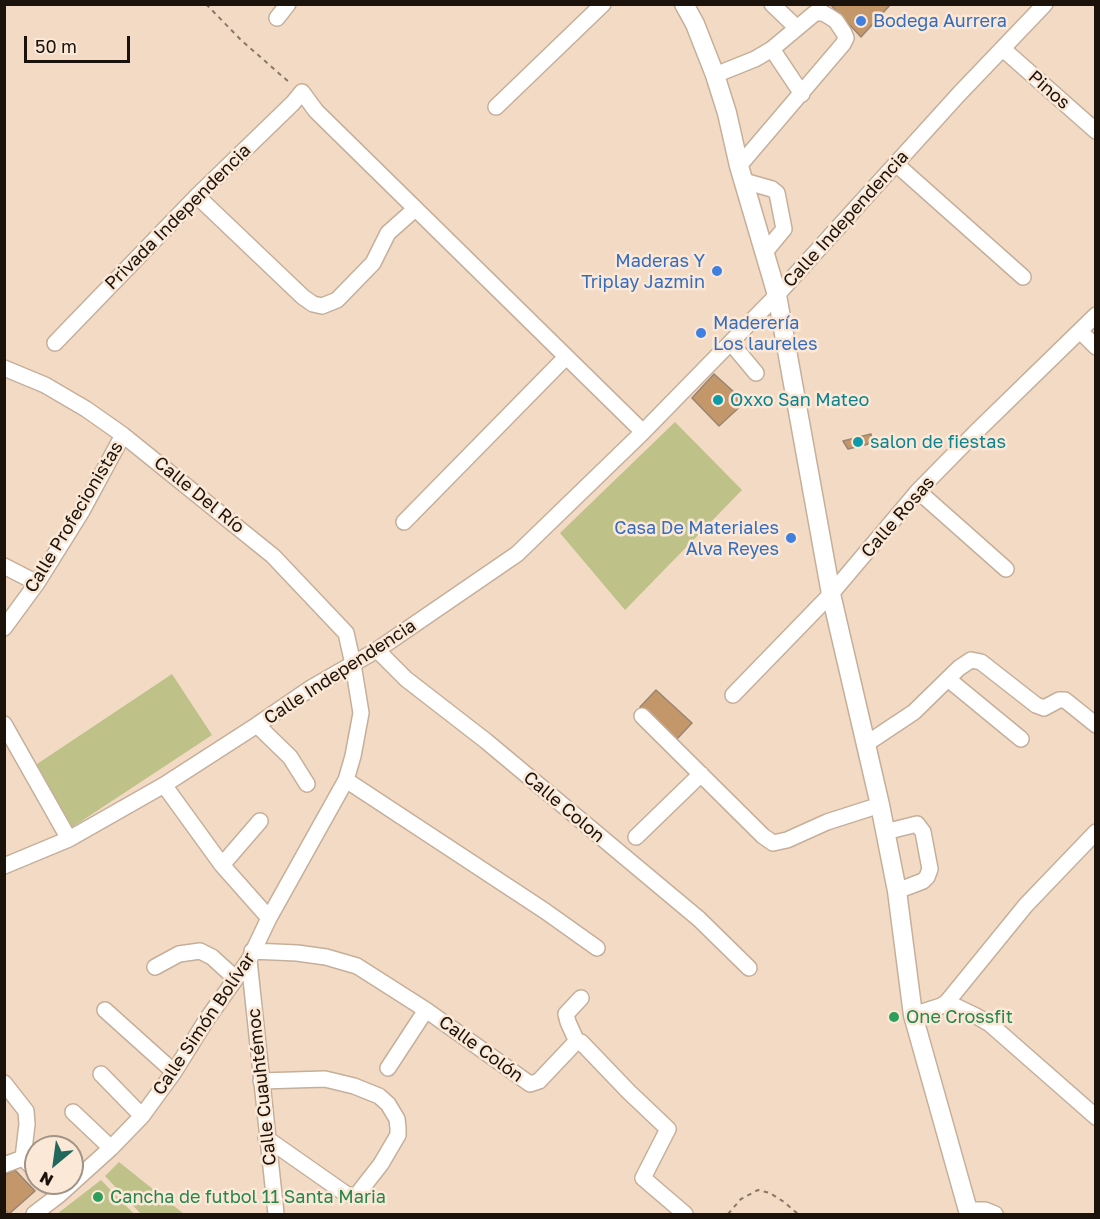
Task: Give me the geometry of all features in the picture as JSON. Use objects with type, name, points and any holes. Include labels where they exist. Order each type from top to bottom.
[{"type":"main road","points":[[684,4],[695,24],[715,75],[727,113],[741,174],[777,295],[831,594],[880,805],[897,891],[913,1015],[969,1212]]},
{"type":"street","points":[[277,18],[288,4]]},
{"type":"street","points":[[496,107],[603,4]]},
{"type":"street","points":[[772,4],[797,28]]},
{"type":"street","name":"Calle Independencia","points":[[4,867],[69,839],[164,785],[311,688],[377,650],[517,554],[644,432],[731,343],[959,94],[1045,4]]},
{"type":"street","points":[[715,75],[755,59],[772,49],[811,16],[823,13],[836,21],[846,38],[741,174],[777,193],[784,229],[765,252]]},
{"type":"street","points":[[772,49],[802,94]]},
{"type":"street","name":"Pinos","points":[[1003,49],[1095,131]]},
{"type":"street","name":"Privada Independencia","points":[[56,343],[197,196],[302,92]]},
{"type":"street","points":[[302,92],[316,111],[644,432]]},
{"type":"street","points":[[896,164],[1023,277]]},
{"type":"street","points":[[197,196],[303,297],[313,304],[322,306],[337,300],[373,263],[388,233],[416,208]]},
{"type":"street","name":"Calle Rosas","points":[[733,695],[831,594],[918,491],[1095,315]]},
{"type":"street","points":[[1080,331],[1095,347]]},
{"type":"street","points":[[731,343],[756,373]]},
{"type":"street","points":[[404,522],[566,357]]},
{"type":"street","name":"Calle Del Río","points":[[4,368],[45,385],[86,409],[123,435],[273,556],[346,633],[353,664]]},
{"type":"street","name":"Calle Profecionistas","points":[[4,628],[37,583],[82,511],[123,435]]},
{"type":"street","points":[[918,491],[1006,569]]},
{"type":"street","points":[[4,566],[37,583]]},
{"type":"street","name":"Calle Colon","points":[[377,650],[406,680],[486,741],[699,919],[749,968]]},
{"type":"street","points":[[866,744],[914,712],[971,660],[981,662],[1036,705],[1044,708],[1059,700],[1065,700],[1095,725]]},
{"type":"street","name":"Calle Simón Bolívar","points":[[84,1172],[142,1116],[174,1072],[251,956],[269,918],[346,780],[361,714],[353,664]]},
{"type":"street","points":[[948,679],[1021,739]]},
{"type":"street","points":[[642,716],[772,843],[787,840],[828,822],[880,805]]},
{"type":"street","points":[[4,724],[69,839]]},
{"type":"street","points":[[257,725],[290,757],[307,784]]},
{"type":"street","points":[[636,837],[701,774]]},
{"type":"street","points":[[346,780],[545,911],[597,948]]},
{"type":"street","points":[[164,785],[222,866],[269,918]]},
{"type":"street","points":[[222,866],[260,821]]},
{"type":"street","points":[[885,832],[917,824],[923,832],[930,869],[927,877],[923,881],[897,891]]},
{"type":"street","points":[[913,1015],[947,1002],[1026,905],[1095,832]]},
{"type":"street","points":[[155,967],[179,954],[200,951],[212,957],[235,978]]},
{"type":"street","name":"Calle Colón","points":[[251,956],[297,953],[326,957],[357,966],[426,1010],[530,1084],[539,1081],[577,1042]]},
{"type":"street","name":"Calle Cuauhtémoc","points":[[251,956],[266,1137],[276,1215]]},
{"type":"street","points":[[580,998],[566,1014],[567,1022],[577,1042],[581,1042],[628,1092],[668,1129],[643,1178],[685,1215]]},
{"type":"street","points":[[947,1002],[990,1024],[1095,1117]]},
{"type":"street","points":[[105,1010],[174,1072]]},
{"type":"street","points":[[388,1068],[426,1010]]},
{"type":"street","points":[[101,1074],[142,1116]]},
{"type":"street","points":[[261,1081],[325,1079],[354,1086],[378,1096],[388,1104],[397,1119],[399,1128],[398,1135],[381,1164],[356,1196],[346,1194],[266,1137]]},
{"type":"street","points":[[4,1083],[8,1085],[26,1111],[27,1124],[23,1158],[4,1165]]},
{"type":"street","points":[[73,1112],[111,1148]]},
{"type":"street","name":"Calle Simón Bolívar","points":[[34,1215],[59,1195]]},
{"type":"street","points":[[969,1212],[985,1210],[995,1215]]},
{"type":"path","points":[[206,4],[241,40],[302,92]]},
{"type":"path","points":[[728,1215],[741,1199],[758,1190],[770,1193],[798,1215]]},
{"type":"green space","points":[[675,422],[742,490],[625,610],[560,533]]},
{"type":"green space","points":[[172,674],[212,735],[71,828],[31,768]]},
{"type":"green space","points":[[119,1162],[184,1214],[141,1214],[105,1176]]},
{"type":"green space","name":"Cancha de futbol 11 Santa Maria","points":[[101,1180],[134,1214],[57,1214]]},
{"type":"building","name":"Bodega Aurrera","points":[[830,4],[891,4],[861,37]]},
{"type":"building","name":"Oxxo San Mateo","points":[[714,374],[745,402],[719,426],[692,398]]},
{"type":"building","name":"salon de fiestas","points":[[871,434],[873,443],[848,449],[843,441]]},
{"type":"building","points":[[656,690],[692,723],[676,740],[640,707]]},
{"type":"building","points":[[15,1170],[24,1179],[24,1195],[30,1195],[9,1214],[4,1209],[4,1175]]},
{"type":"place","name":"Bodega Aurrera","points":[[861,21]]},
{"type":"place","name":"Maderas Y Triplay Jazmin","points":[[717,271]]},
{"type":"place","name":"Maderería Los laureles","points":[[701,333]]},
{"type":"place","name":"Oxxo San Mateo","points":[[718,400]]},
{"type":"place","name":"salon de fiestas","points":[[858,442]]},
{"type":"place","name":"Casa De Materiales Alva Reyes","points":[[791,538]]},
{"type":"place","name":"One Crossfit","points":[[894,1017]]},
{"type":"place","name":"Cancha de futbol 11 Santa Maria","points":[[98,1197]]}]
